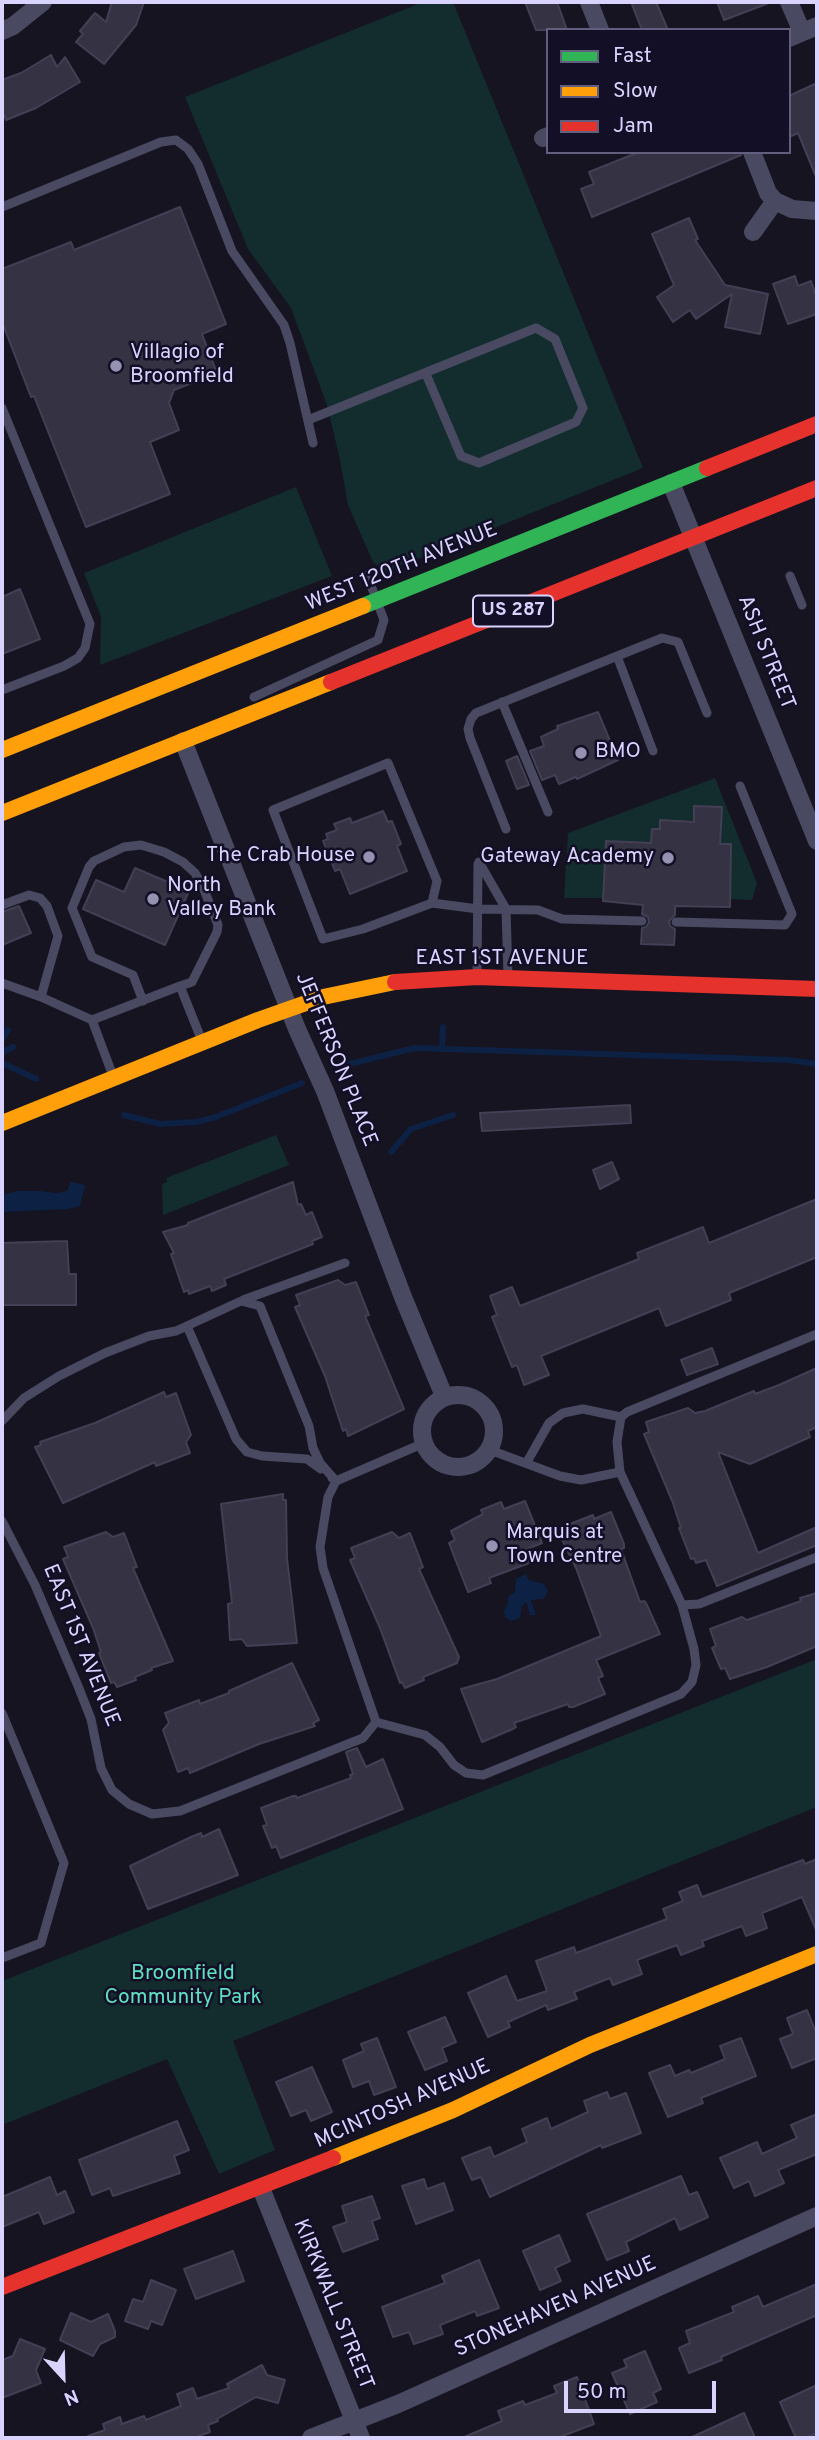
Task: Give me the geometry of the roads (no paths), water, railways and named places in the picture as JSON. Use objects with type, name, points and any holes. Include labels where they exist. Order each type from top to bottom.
[{"type":"main road","name":"WEST 120TH AVENUE","points":[[2,750],[817,424]]},
{"type":"main road","name":"US 287","points":[[5,812],[182,736],[817,488]]},
{"type":"main road","name":"EAST 1ST AVENUE","points":[[2,1123],[289,1009],[372,985],[409,980],[477,977],[817,989]]},
{"type":"main road","name":"MCINTOSH AVENUE","points":[[2,2287],[261,2188],[453,2110],[590,2045],[817,1954]]},
{"type":"street","points":[[2,31],[13,26],[43,2]]},
{"type":"street","points":[[589,2],[599,28]]},
{"type":"street","points":[[789,2],[803,32]]},
{"type":"street","points":[[753,154],[768,193],[775,201],[792,209],[817,211]]},
{"type":"street","points":[[753,232],[775,201]]},
{"type":"street","name":"ASH STREET","points":[[671,482],[817,841]]},
{"type":"street","name":"JEFFERSON PLACE","points":[[182,736],[444,1396]]},
{"type":"street","points":[[463,1394],[474,1398],[491,1414],[495,1426],[490,1450],[472,1465],[450,1466],[439,1462],[430,1454],[424,1443],[424,1419],[430,1408],[444,1396],[463,1394]]},
{"type":"street","name":"KIRKWALL STREET","points":[[261,2188],[357,2430]]},
{"type":"street","name":"STONEHAVEN AVENUE","points":[[311,2438],[357,2430],[817,2216]]},
{"type":"lane","points":[[2,207],[161,142],[176,141],[188,149],[198,164],[232,251],[284,325],[313,443]]},
{"type":"lane","points":[[308,420],[536,328],[555,339],[583,408],[576,422],[479,463],[461,456],[426,374]]},
{"type":"lane","points":[[2,408],[90,624],[85,648],[78,658],[2,690]]},
{"type":"lane","points":[[242,702],[378,640],[384,620],[368,575]]},
{"type":"lane","points":[[790,576],[802,605]]},
{"type":"lane","points":[[506,829],[470,738],[468,729],[475,713],[662,638],[678,642],[707,713]]},
{"type":"lane","points":[[617,656],[653,751]]},
{"type":"lane","points":[[502,702],[548,812]]},
{"type":"lane","points":[[432,903],[437,881],[387,763],[273,810],[323,939],[363,929],[432,903],[478,909],[538,910],[562,919],[642,921]]},
{"type":"lane","points":[[676,922],[785,925],[792,914],[740,786]]},
{"type":"lane","points":[[2,983],[92,1020],[143,1001],[180,986],[192,982],[218,925],[204,887],[195,873],[183,862],[164,852],[141,845],[124,847],[94,861],[72,908],[92,957],[133,975],[143,1001]]},
{"type":"lane","points":[[477,977],[478,862],[506,909],[508,978]]},
{"type":"lane","points":[[2,905],[29,895],[40,898],[47,906],[58,936],[41,997]]},
{"type":"lane","points":[[180,986],[203,1042]]},
{"type":"lane","points":[[92,1020],[114,1078]]},
{"type":"lane","points":[[2,1421],[24,1398],[59,1376],[105,1353],[139,1339],[187,1326],[241,1301],[345,1263]]},
{"type":"lane","points":[[241,1301],[260,1306],[309,1426],[313,1448],[320,1463],[336,1481]]},
{"type":"lane","points":[[187,1326],[236,1439],[247,1452],[262,1456],[307,1459],[336,1481]]},
{"type":"lane","points":[[424,1443],[336,1481],[328,1497],[320,1547],[323,1569],[376,1722],[425,1735],[440,1747],[454,1765],[466,1773],[483,1775],[681,1695],[692,1682],[696,1665],[682,1605],[620,1472],[617,1442],[621,1417],[627,1412],[817,1335]]},
{"type":"lane","points":[[527,1462],[549,1423],[563,1413],[583,1409],[621,1417]]},
{"type":"lane","points":[[490,1450],[561,1476],[581,1480],[620,1472]]},
{"type":"lane","name":"EAST 1ST AVENUE","points":[[2,1521],[35,1585],[78,1686],[91,1719],[102,1768],[112,1790],[129,1804],[152,1814],[180,1811],[363,1738],[376,1722]]},
{"type":"lane","points":[[682,1605],[699,1604],[817,1557]]},
{"type":"lane","points":[[2,1713],[64,1863],[41,1943],[2,1958]]},
{"type":"water","points":[[71,1182],[85,1185],[80,1206],[2,1212],[2,1195],[17,1191],[67,1191]]},
{"type":"water","points":[[526,1574],[529,1580],[544,1584],[548,1591],[544,1599],[531,1600],[536,1615],[530,1615],[526,1602],[522,1606],[520,1618],[511,1621],[505,1617],[504,1611],[508,1597],[515,1592],[516,1579]]},
{"type":"waterway","points":[[442,1049],[443,1027]]},
{"type":"waterway","points":[[2,1039],[8,1030]]},
{"type":"waterway","points":[[2,1053],[13,1047]]},
{"type":"waterway","points":[[337,1067],[415,1048],[789,1060],[817,1064]]},
{"type":"waterway","points":[[2,1063],[36,1079]]},
{"type":"waterway","points":[[124,1115],[160,1124],[196,1122],[213,1118],[302,1083]]},
{"type":"waterway","points":[[391,1152],[411,1129],[453,1115]]},
{"type":"place","name":"Villagio of Broomfield","points":[[116,366]]},
{"type":"place","name":"BMO","points":[[581,753]]},
{"type":"place","name":"The Crab House","points":[[369,857]]},
{"type":"place","name":"Gateway Academy","points":[[668,858]]},
{"type":"place","name":"North Valley Bank","points":[[153,899]]},
{"type":"place","name":"Marquis at Town Centre","points":[[492,1546]]},
{"type":"park label","name":"Broomfield Community Park","points":[[183,1987]]}]
